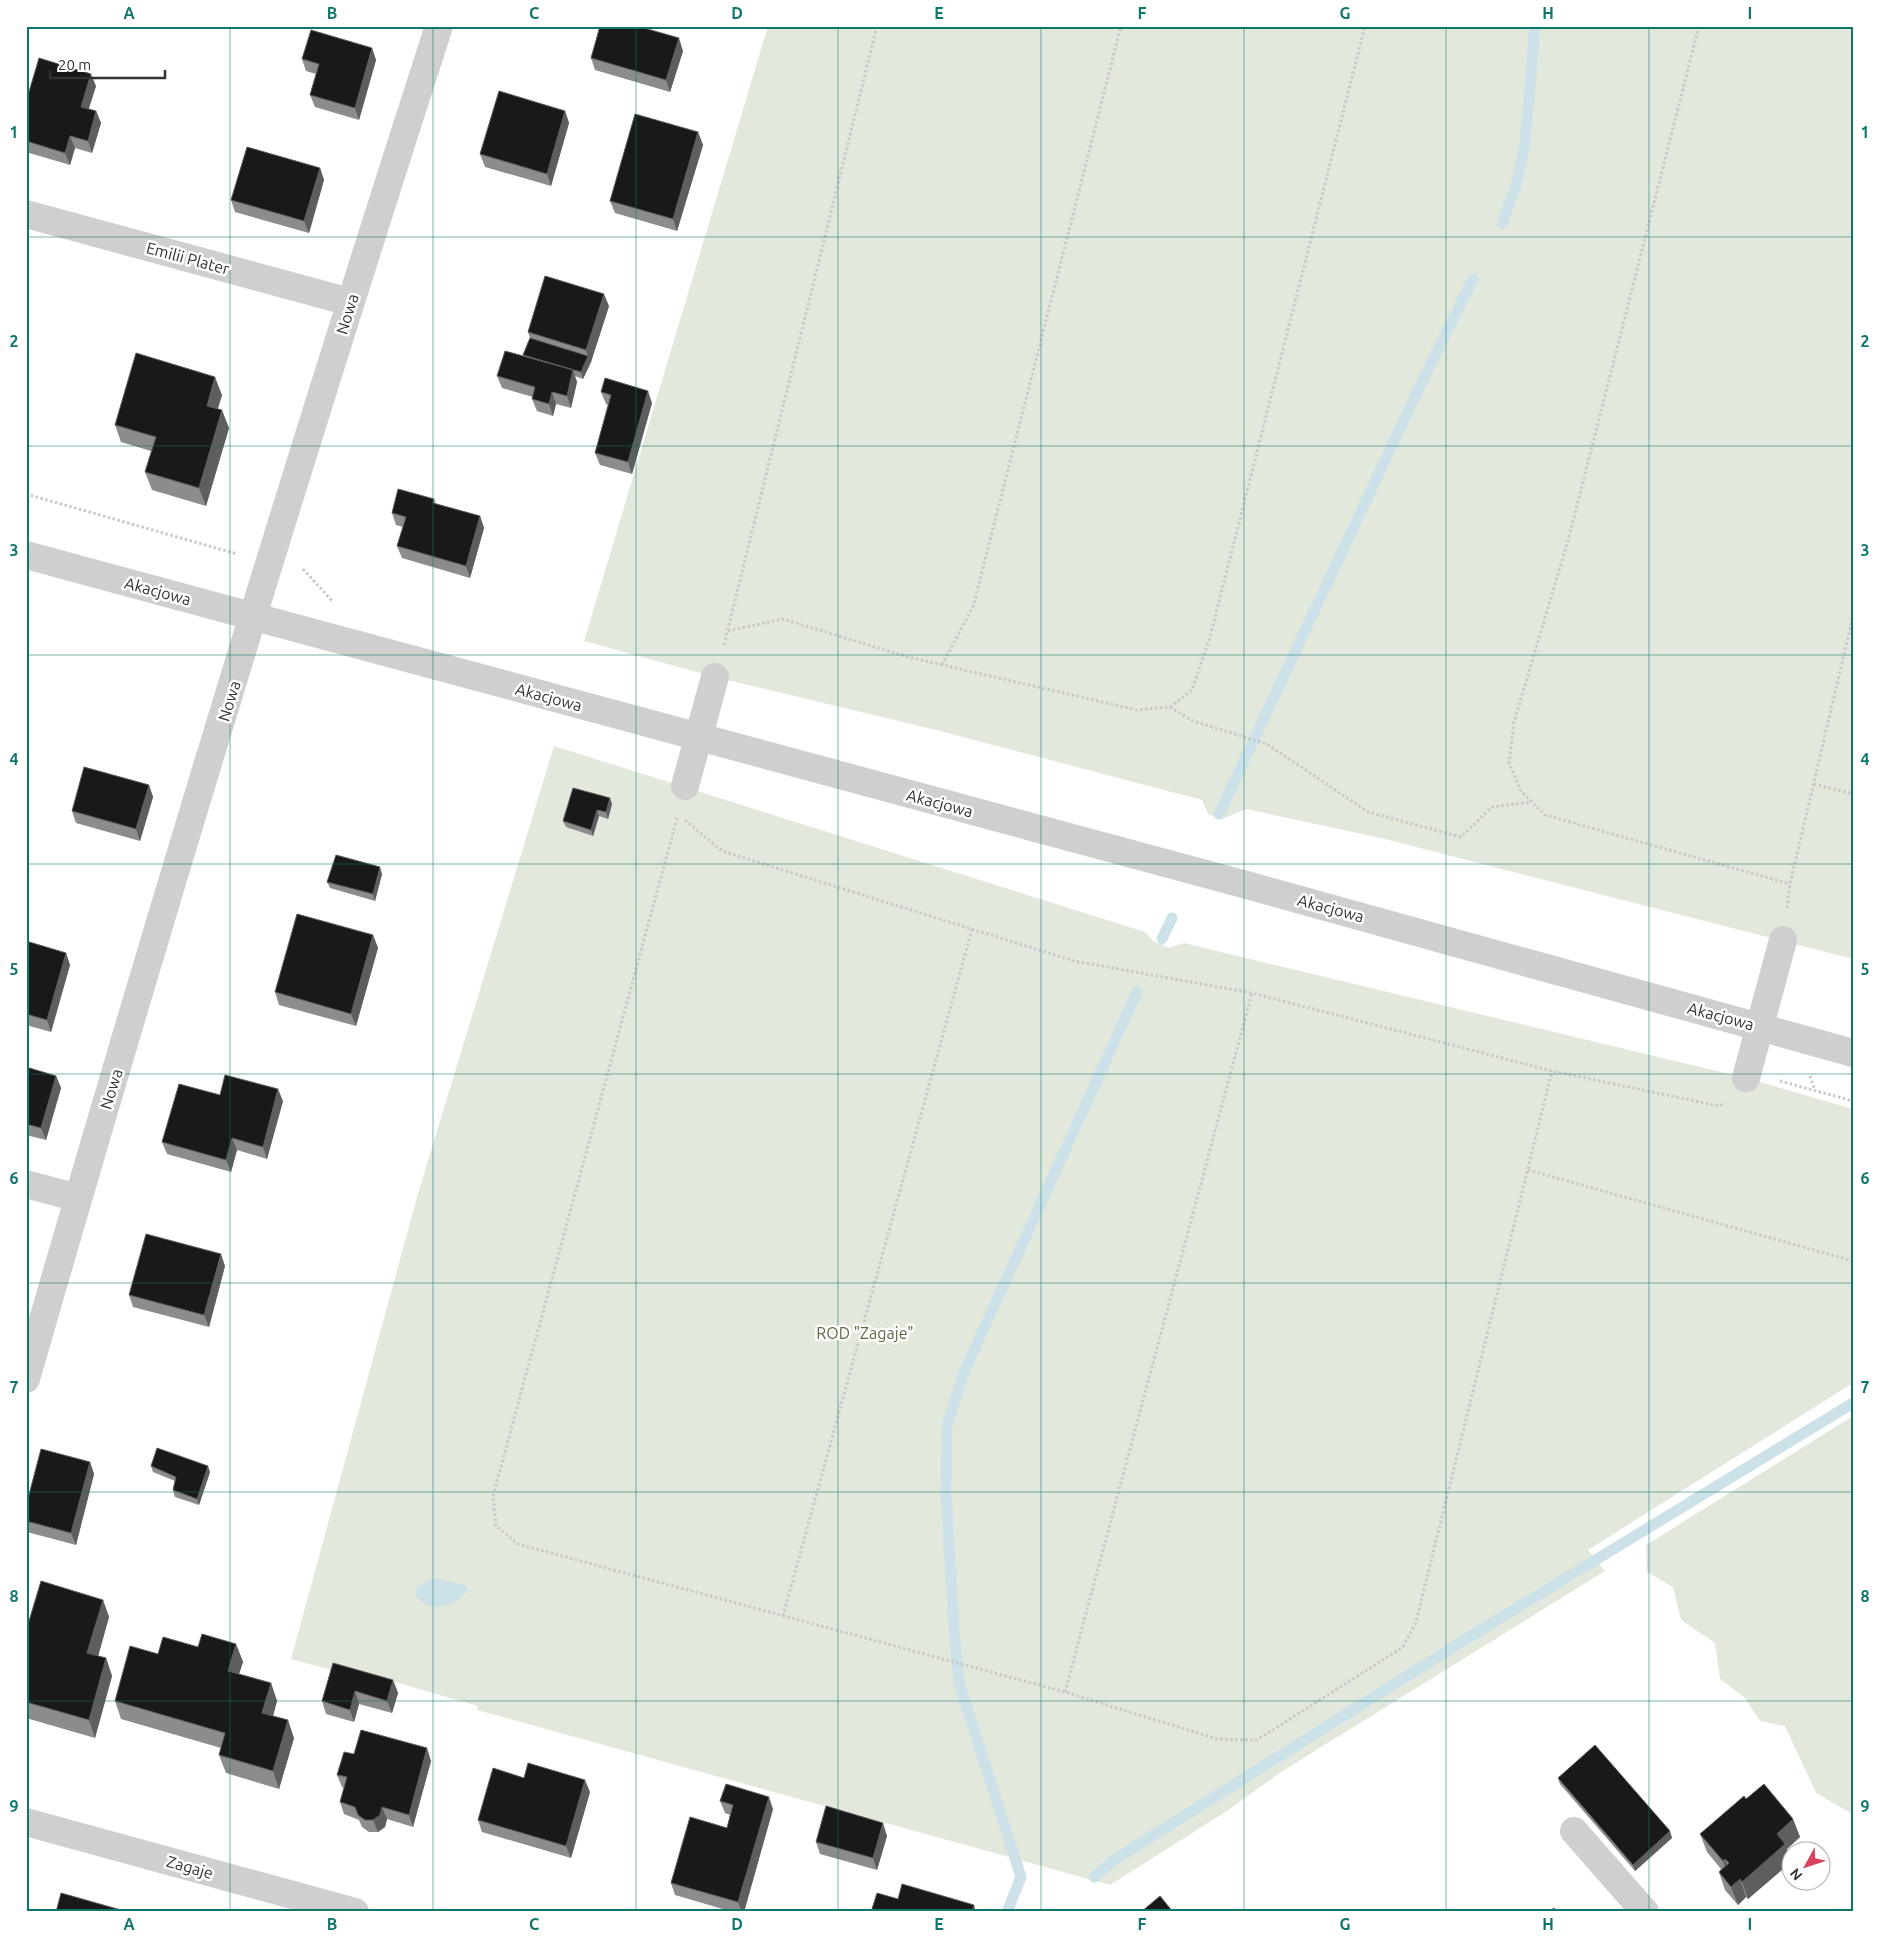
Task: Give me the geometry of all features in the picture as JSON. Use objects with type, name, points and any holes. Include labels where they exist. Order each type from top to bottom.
[{"type":"street","name":"Nowa","points":[[26,1379],[78,1198],[350,302],[439,26]]},
{"type":"street","name":"Emilii Plater","points":[[26,214],[350,302]]},
{"type":"street","name":"Akacjowa","points":[[26,555],[698,738],[1234,881],[1853,1053]]},
{"type":"street","points":[[685,786],[715,676]]},
{"type":"street","points":[[1747,1076],[1783,940]]},
{"type":"street","points":[[26,1184],[78,1198]]},
{"type":"street","name":"Zagaje","points":[[26,1822],[355,1912]]},
{"type":"street","points":[[1574,1831],[1645,1912]]},
{"type":"path","points":[[715,676],[728,631],[774,436],[877,26]]},
{"type":"path","points":[[942,665],[974,607],[1121,26]]},
{"type":"path","points":[[728,631],[782,619],[942,665],[1137,710],[1170,707],[1192,690],[1210,637],[1364,26]]},
{"type":"path","points":[[1700,26],[1569,537],[1514,722],[1509,763],[1521,791],[1545,815],[1790,884]]},
{"type":"path","points":[[26,494],[243,556]]},
{"type":"path","points":[[1783,940],[1790,884],[1853,616]]},
{"type":"path","points":[[1170,707],[1193,721],[1266,744],[1368,812],[1461,837],[1492,806],[1531,802]]},
{"type":"path","points":[[1814,784],[1853,794]]},
{"type":"path","points":[[1552,1071],[1416,1622],[1402,1647],[1257,1740],[1217,1739],[1065,1692],[518,1544],[496,1526],[493,1496],[678,815],[722,851],[1074,961],[1252,993],[1552,1071],[1719,1106],[1735,1096],[1747,1076],[1853,1101]]},
{"type":"path","points":[[783,1616],[972,929]]},
{"type":"path","points":[[1065,1692],[1252,993]]},
{"type":"path","points":[[1528,1170],[1853,1261]]},
{"type":"green space","points":[[768,26],[1853,26],[1853,959],[1385,839],[1246,809],[1222,819],[1208,814],[1202,800],[936,730],[715,677],[584,641]]},
{"type":"green space","name":"ROD \"Zagaje\"","points":[[554,746],[1145,932],[1153,941],[1169,948],[1184,943],[1746,1078],[1853,1109],[1853,1383],[1588,1550],[1605,1571],[1281,1772],[1227,1811],[1110,1885],[477,1710],[478,1706],[336,1665],[331,1670],[291,1659],[417,1197]]},
{"type":"green space","points":[[1853,1416],[1853,1817],[1852,1814],[1816,1793],[1785,1726],[1760,1721],[1745,1698],[1720,1679],[1715,1643],[1681,1620],[1673,1587],[1647,1572],[1646,1545]]},
{"type":"shaded area","points":[[433,1578],[465,1585],[468,1590],[463,1596],[449,1605],[434,1607],[427,1605],[420,1601],[415,1594],[419,1586]]},
{"type":"building","points":[[600,26],[637,26],[679,38],[666,80],[591,58]]},
{"type":"building","points":[[311,30],[372,48],[355,108],[310,95],[319,64],[302,59]]},
{"type":"building","points":[[39,58],[91,74],[81,107],[96,111],[88,141],[70,136],[65,153],[26,141],[26,102]]},
{"type":"building","points":[[499,91],[565,111],[547,174],[480,154]]},
{"type":"building","points":[[635,114],[698,132],[673,219],[610,201]]},
{"type":"building","points":[[247,147],[320,168],[304,221],[231,200]]},
{"type":"building","points":[[545,276],[604,294],[586,350],[528,332]]},
{"type":"building","points":[[530,338],[588,356],[581,372],[523,355]]},
{"type":"building","points":[[505,351],[573,370],[567,396],[552,392],[549,404],[532,399],[535,387],[497,376]]},
{"type":"building","points":[[136,353],[215,377],[207,406],[222,410],[199,488],[145,472],[156,437],[115,425]]},
{"type":"building","points":[[605,378],[648,391],[628,462],[595,453],[611,395],[601,392]]},
{"type":"building","points":[[398,489],[434,499],[433,503],[480,516],[466,566],[397,546],[406,517],[392,513]]},
{"type":"building","points":[[84,767],[149,785],[136,829],[72,811]]},
{"type":"building","points":[[573,788],[610,798],[606,812],[597,810],[591,830],[563,821]]},
{"type":"building","points":[[336,855],[380,867],[373,894],[327,882]]},
{"type":"building","points":[[297,914],[373,935],[351,1014],[275,992]]},
{"type":"building","points":[[26,941],[66,953],[47,1020],[26,1014]]},
{"type":"building","points":[[26,1067],[56,1076],[41,1128],[26,1124]]},
{"type":"building","points":[[225,1075],[278,1089],[263,1147],[232,1138],[226,1160],[162,1142],[179,1084],[220,1095]]},
{"type":"building","points":[[146,1234],[221,1254],[204,1315],[129,1295]]},
{"type":"building","points":[[157,1448],[208,1466],[197,1499],[173,1490],[176,1477],[151,1466]]},
{"type":"building","points":[[41,1449],[90,1462],[71,1533],[26,1521],[26,1506]]},
{"type":"building","points":[[41,1581],[103,1600],[87,1653],[106,1658],[89,1720],[26,1702],[26,1631]]},
{"type":"building","points":[[202,1634],[236,1644],[228,1671],[271,1683],[262,1713],[288,1720],[273,1771],[219,1755],[225,1733],[115,1701],[130,1646],[158,1654],[163,1637],[198,1647]]},
{"type":"building","points":[[333,1663],[393,1680],[387,1701],[355,1691],[350,1710],[322,1701]]},
{"type":"building","points":[[361,1730],[427,1748],[409,1815],[382,1807],[380,1815],[373,1820],[365,1820],[358,1815],[355,1807],[340,1802],[347,1777],[337,1775],[344,1752],[354,1754]]},
{"type":"building","points":[[1595,1745],[1670,1831],[1633,1865],[1558,1778]]},
{"type":"building","points":[[528,1763],[585,1780],[566,1846],[478,1820],[493,1768],[524,1778]]},
{"type":"building","points":[[726,1784],[769,1797],[738,1902],[671,1883],[690,1817],[727,1828],[733,1805],[720,1801]]},
{"type":"building","points":[[1764,1784],[1793,1819],[1777,1834],[1782,1840],[1782,1847],[1742,1882],[1740,1879],[1731,1887],[1719,1872],[1729,1863],[1725,1859],[1723,1861],[1700,1834],[1744,1796],[1746,1799]]},
{"type":"building","points":[[826,1806],[883,1823],[873,1858],[816,1842]]},
{"type":"building","points":[[902,1884],[974,1905],[972,1912],[871,1912],[877,1893],[898,1899]]},
{"type":"building","points":[[61,1893],[128,1912],[56,1912]]},
{"type":"building","points":[[1160,1896],[1173,1912],[1141,1912]]},
{"type":"building","points":[[1554,1908],[1558,1912],[1549,1912]]},
{"type":"waterway","points":[[1502,223],[1516,186],[1525,144],[1535,26]]},
{"type":"waterway","points":[[1219,814],[1417,392],[1473,279]]},
{"type":"waterway","points":[[1162,939],[1172,918]]},
{"type":"waterway","points":[[1007,1912],[1021,1877],[959,1683],[946,1495],[947,1426],[964,1372],[1137,992]]},
{"type":"waterway","points":[[1094,1877],[1114,1860],[1466,1639],[1853,1403]]}]
